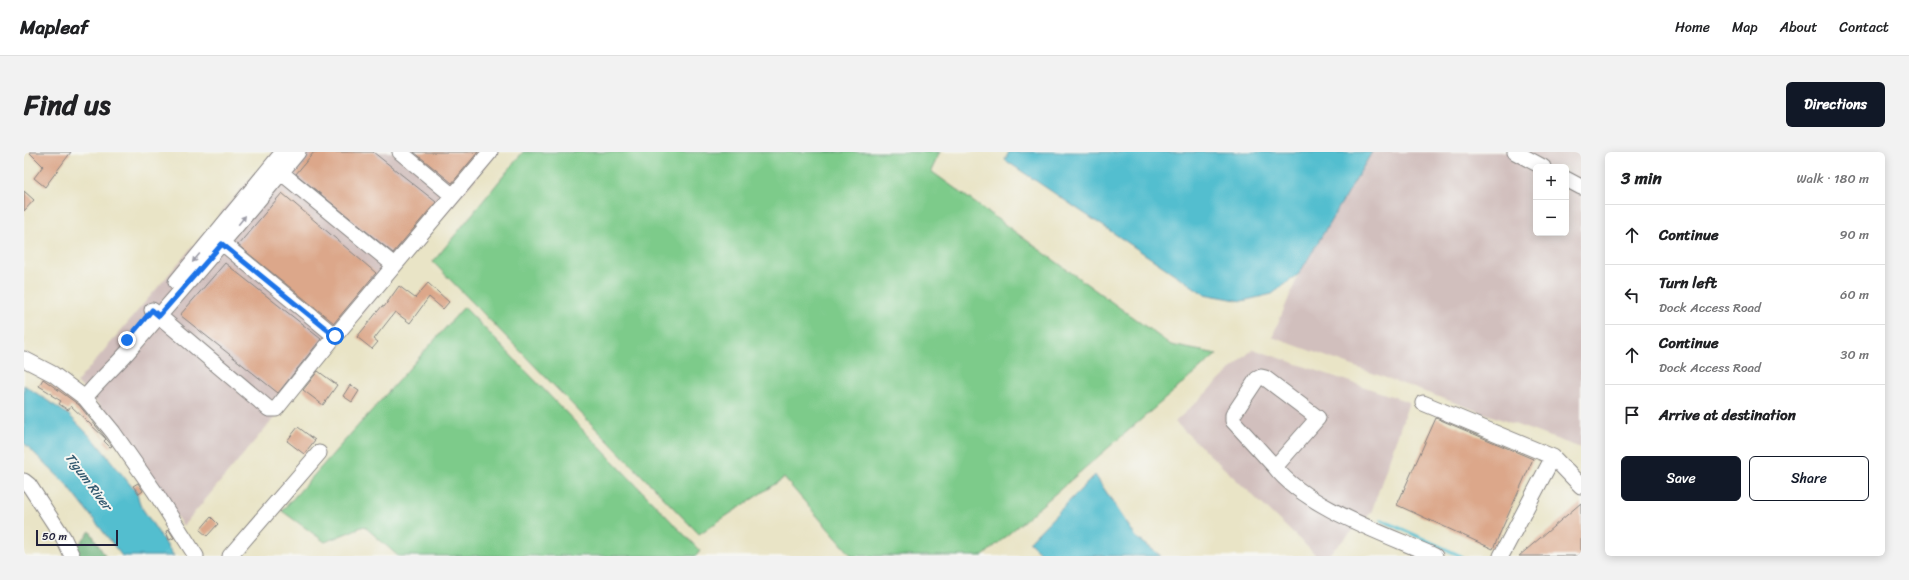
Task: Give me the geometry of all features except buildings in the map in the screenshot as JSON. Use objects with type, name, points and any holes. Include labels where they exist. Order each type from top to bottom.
[{"type":"street","points":[[276,169],[283,152]]},
{"type":"street","points":[[85,398],[117,365],[155,313],[218,240],[276,169],[298,152]]},
{"type":"street","points":[[400,152],[453,196]]},
{"type":"street","points":[[155,313],[269,410],[276,409],[335,336],[490,152]]},
{"type":"street","points":[[1515,152],[1538,164]]},
{"type":"street","points":[[276,169],[394,266]]},
{"type":"street","points":[[1569,181],[1581,187]]},
{"type":"street","points":[[218,240],[335,336]]},
{"type":"street","points":[[24,359],[53,374],[85,398],[113,432],[155,492],[196,556]]},
{"type":"street","points":[[1275,467],[1318,418],[1265,378],[1261,377],[1257,379],[1233,415],[1233,420],[1283,478],[1309,498],[1435,556]]},
{"type":"street","points":[[1423,403],[1553,457],[1581,486]]},
{"type":"street","points":[[230,556],[319,453]]},
{"type":"street","points":[[1503,555],[1553,457]]},
{"type":"street","points":[[24,481],[29,485],[63,537],[72,556]]},
{"type":"shaded area","points":[[273,152],[498,152],[183,526],[104,411],[77,382]]},
{"type":"shaded area","points":[[1372,152],[1581,152],[1581,448],[1272,337],[1299,274]]},
{"type":"shaded area","points":[[1253,349],[1409,402],[1371,513],[1327,556],[1317,556],[1175,422]]},
{"type":"green space","points":[[523,152],[940,152],[931,171],[1171,345],[1217,354],[983,556],[852,556],[784,478],[699,534],[433,262]]},
{"type":"green space","points":[[464,307],[700,551],[696,556],[398,556],[364,526],[325,542],[282,511]]},
{"type":"green space","points":[[90,531],[105,556],[69,556]]},
{"type":"water","points":[[1009,152],[1372,152],[1299,274],[1272,294],[1242,301],[1204,294],[1005,160]]},
{"type":"water","name":"Tigum River","points":[[24,385],[69,415],[95,441],[137,493],[140,505],[174,556],[122,556],[67,485],[24,443]]},
{"type":"water","points":[[1095,475],[1136,537],[1161,556],[1044,556],[1029,542]]},
{"type":"waterway","points":[[1382,520],[1461,556]]},
{"type":"route","points":[[127,340],[152,310],[159,316],[222,244],[335,336]]}]
